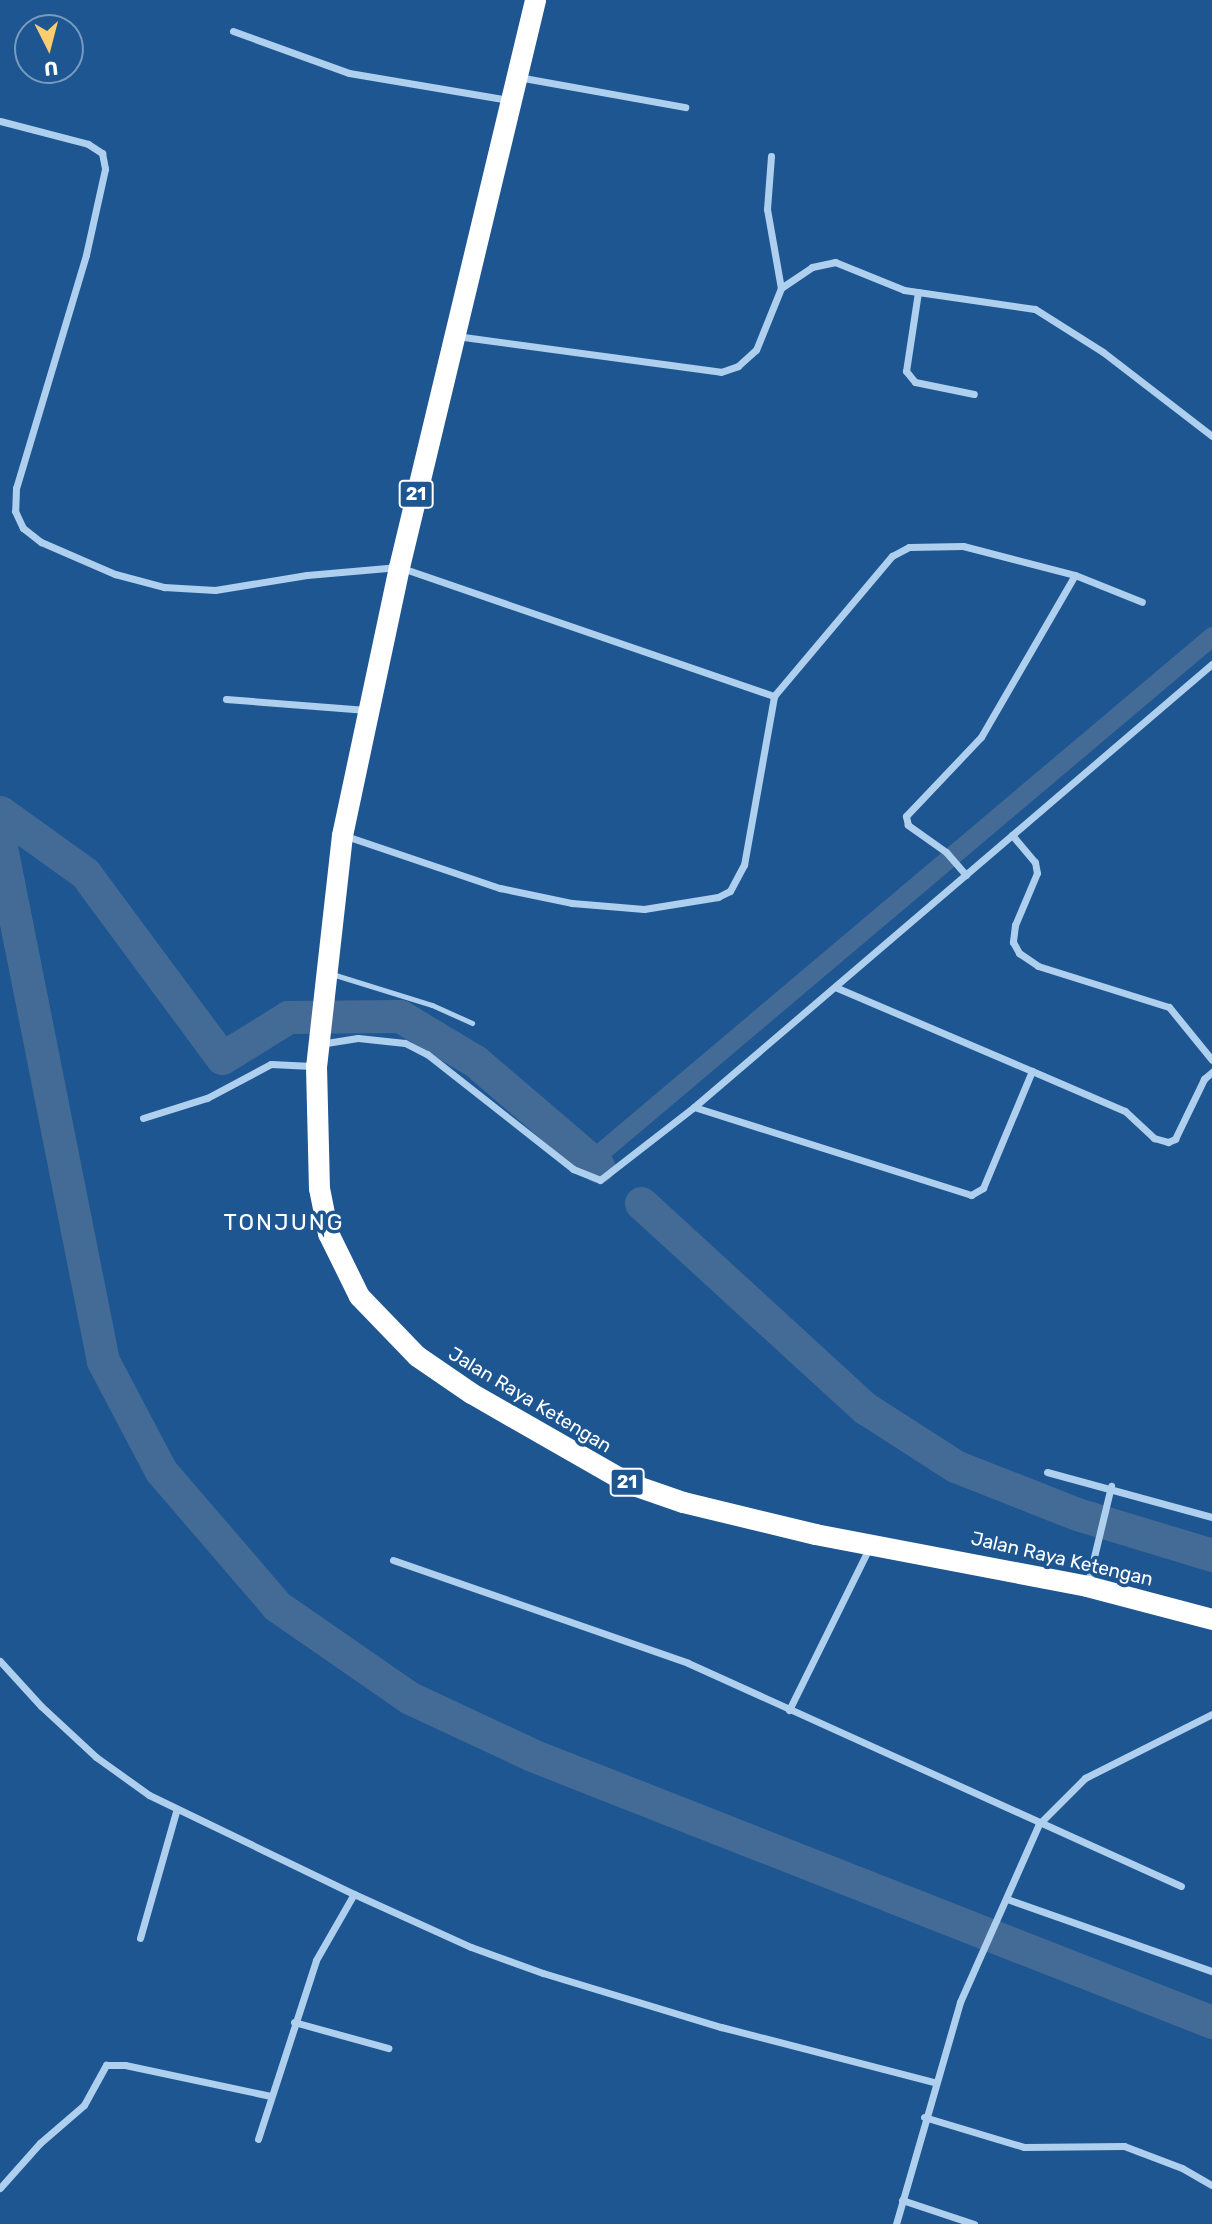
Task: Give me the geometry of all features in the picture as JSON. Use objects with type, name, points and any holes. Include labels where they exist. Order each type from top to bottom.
[{"type":"highway","name":"21","points":[[320,1039],[342,835],[399,567],[535,0]]},
{"type":"highway","name":"Jalan Raya Ketengan","points":[[320,1039],[316,1066],[318,1188],[328,1233],[359,1296],[409,1350],[471,1393],[628,1483],[683,1502],[871,1545],[1087,1586],[1212,1619]]},
{"type":"street","points":[[233,31],[349,73],[512,100]]},
{"type":"street","points":[[517,77],[685,107]]},
{"type":"street","points":[[0,121],[88,145],[102,153],[105,169],[86,255],[16,488],[15,511],[23,528],[41,542],[116,574],[164,587],[215,590],[307,575],[399,567],[774,696]]},
{"type":"street","points":[[455,336],[721,372],[738,366],[756,350],[781,288],[767,209],[771,156]]},
{"type":"street","points":[[781,288],[812,267],[835,262],[918,292],[1035,309],[1103,352],[1212,436]]},
{"type":"street","points":[[918,292],[906,371],[915,382],[974,394]]},
{"type":"street","points":[[342,835],[500,888],[572,903],[643,909],[718,897],[730,891],[744,865],[774,696],[892,555],[909,547],[963,547],[1075,575],[1142,602]]},
{"type":"street","points":[[963,872],[946,852],[908,825],[909,809],[955,769],[981,737],[1075,575]]},
{"type":"street","points":[[320,1039],[358,1038],[405,1043],[427,1054],[589,1178],[609,1175],[694,1107],[835,987],[963,872],[1012,835],[1212,664]]},
{"type":"street","points":[[226,698],[368,710]]},
{"type":"street","points":[[1012,835],[1035,862],[1037,873],[1015,925],[1013,942],[1019,953],[1038,966],[1168,1007],[1212,1060]]},
{"type":"street","points":[[835,987],[1125,1111],[1154,1138],[1168,1142],[1175,1139],[1203,1079],[1212,1072]]},
{"type":"street","points":[[143,1118],[206,1098],[271,1064],[316,1066]]},
{"type":"street","points":[[694,1107],[971,1195],[983,1188],[1032,1070]]},
{"type":"street","points":[[1047,1472],[1111,1486],[1212,1517]]},
{"type":"street","points":[[1087,1586],[1111,1486]]},
{"type":"street","points":[[789,1710],[871,1545]]},
{"type":"street","points":[[393,1560],[639,1644],[1181,1886]]},
{"type":"street","points":[[0,1661],[41,1706],[96,1757],[176,1812],[471,1947],[542,1973],[721,2027],[934,2082]]},
{"type":"street","points":[[896,2224],[934,2082],[961,2002],[1039,1824],[1085,1778],[1212,1714]]},
{"type":"street","points":[[140,1938],[176,1812]]},
{"type":"street","points":[[258,2139],[316,1960],[354,1894]]},
{"type":"street","points":[[1006,1902],[1212,1971]]},
{"type":"street","points":[[294,2022],[388,2048]]},
{"type":"street","points":[[0,2188],[84,2105],[106,2065],[125,2065],[271,2096]]},
{"type":"street","points":[[924,2117],[1024,2147],[1124,2146],[1182,2168],[1212,2185]]},
{"type":"street","points":[[902,2200],[974,2224]]},
{"type":"lane","points":[[326,972],[432,1005],[472,1023]]},
{"type":"waterway","points":[[590,1161],[1212,636]]},
{"type":"waterway","points":[[0,812],[85,873],[222,1058],[288,1017],[400,1016],[475,1061],[598,1166]]},
{"type":"waterway","points":[[0,842],[103,1361],[161,1471],[277,1606],[410,1698],[532,1755],[1212,2022]]},
{"type":"waterway","points":[[641,1203],[865,1408],[955,1466],[1077,1514],[1212,1555]]},
{"type":"district","name":"TONJUNG","points":[[284,1222]]}]
